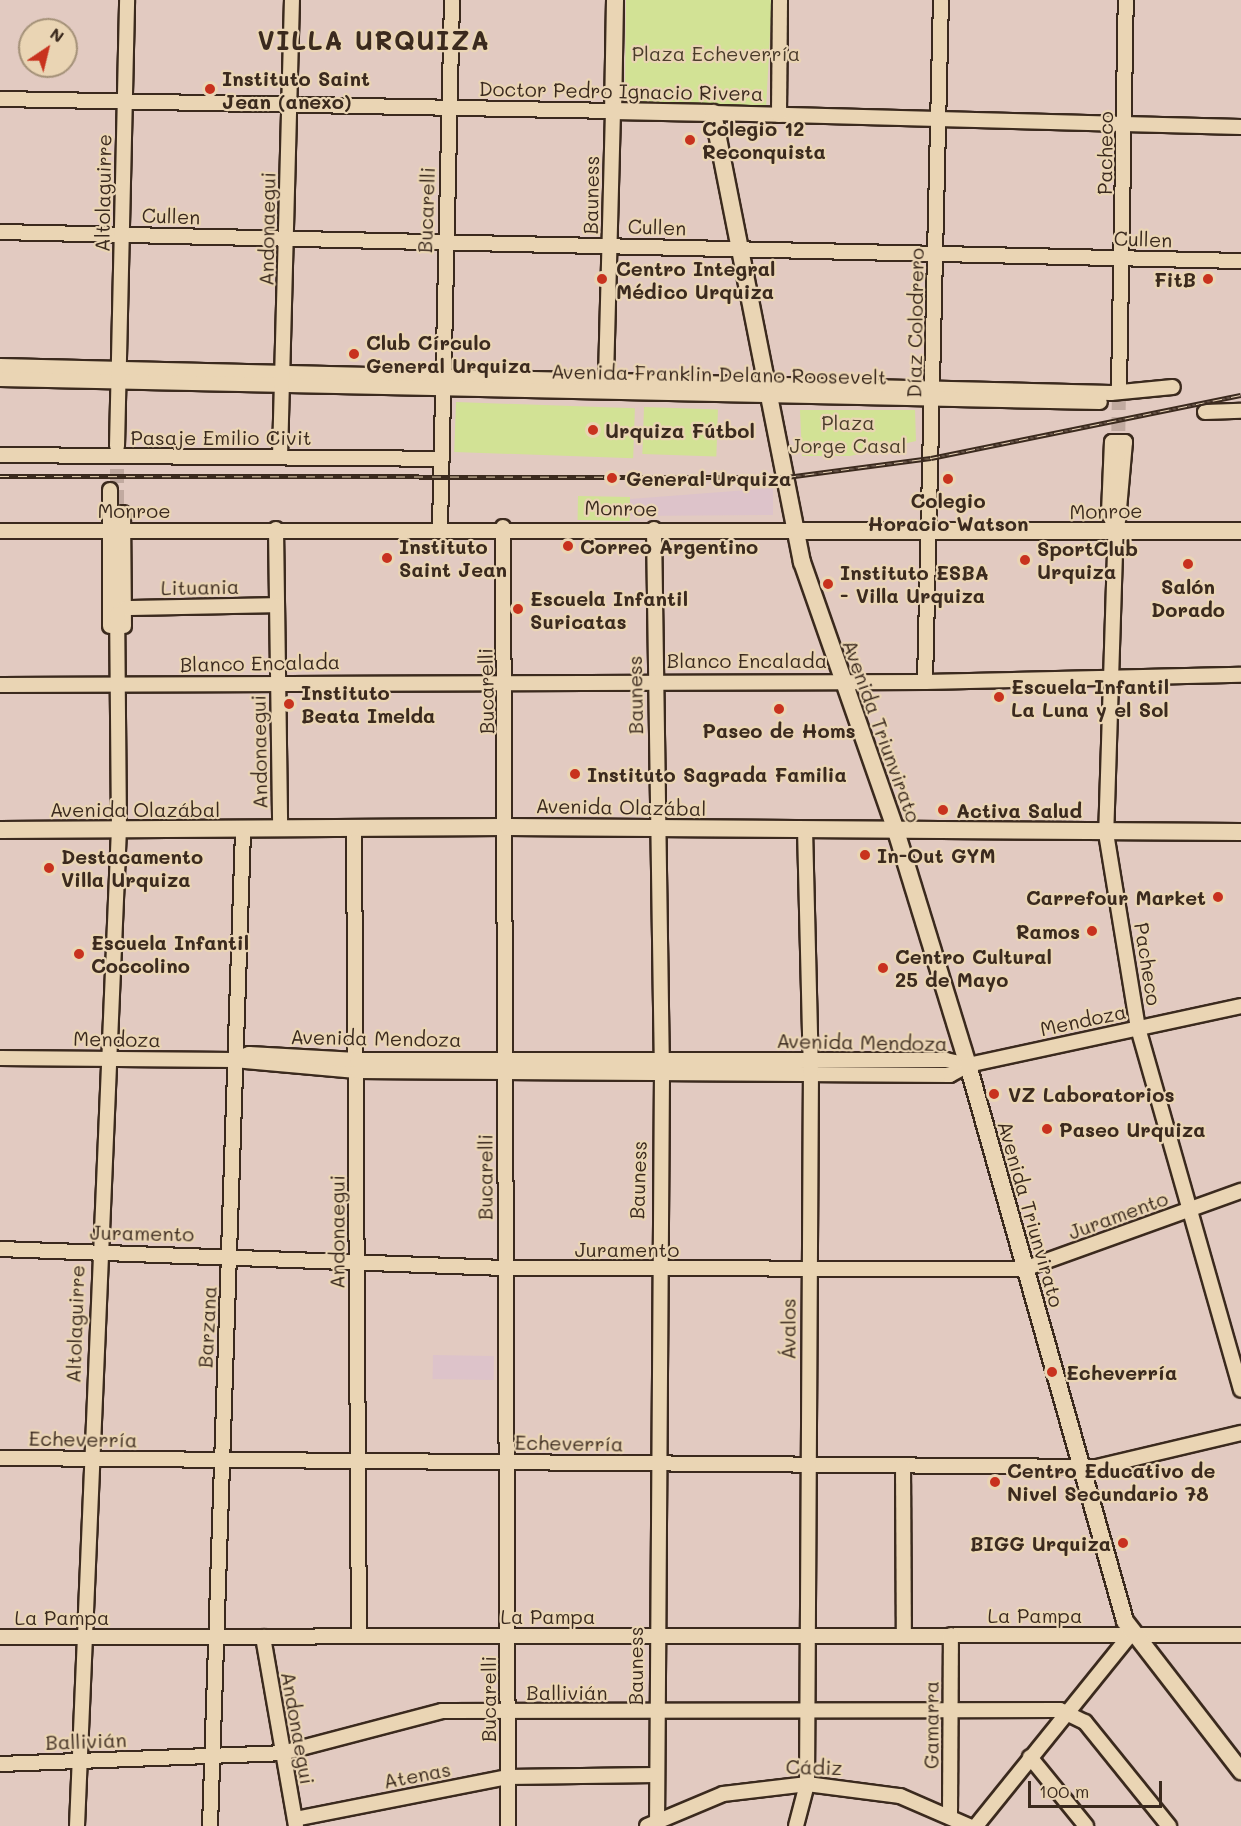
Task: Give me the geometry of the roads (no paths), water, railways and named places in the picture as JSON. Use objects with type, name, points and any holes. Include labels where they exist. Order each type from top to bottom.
[{"type":"main road","name":"Bauness","points":[[613,111],[615,0]]},
{"type":"main road","name":"Doctor Pedro Ignacio Rivera","points":[[613,111],[713,113]]},
{"type":"main road","name":"Avenida Triunvirato","points":[[713,113],[770,389],[796,531],[840,680],[896,831],[968,1065],[1080,1467],[1130,1635],[1241,1771]]},
{"type":"main road","name":"Monroe","points":[[796,531],[930,534],[1241,531]]},
{"type":"main road","name":"Avenida Olazábal","points":[[0,830],[508,827],[806,831],[1241,832]]},
{"type":"street","name":"Altolaguirre","points":[[117,453],[113,393],[119,379],[127,0]]},
{"type":"street","name":"Andonaegui","points":[[280,457],[287,239],[287,105],[292,0]]},
{"type":"street","name":"Bucarelli","points":[[440,528],[441,382],[452,0]]},
{"type":"street","points":[[779,115],[780,0]]},
{"type":"street","name":"Díaz Colodrero","points":[[925,682],[941,0]]},
{"type":"street","name":"Pacheco","points":[[1119,391],[1127,324],[1120,307],[1126,124],[1126,0]]},
{"type":"street","name":"Doctor Pedro Ignacio Rivera","points":[[0,99],[613,111]]},
{"type":"street","name":"Bauness","points":[[606,385],[612,245],[613,111]]},
{"type":"street","name":"Doctor Pedro Ignacio Rivera","points":[[713,113],[1241,127]]},
{"type":"street","name":"Cullen","points":[[0,232],[935,252],[1241,261]]},
{"type":"street","name":"Avenida Franklin Delano Roosevelt","points":[[0,366],[119,379]]},
{"type":"street","name":"Avenida Franklin Delano Roosevelt","points":[[0,379],[281,378],[933,393],[1119,391],[1173,387]]},
{"type":"street","points":[[1205,412],[1241,411]]},
{"type":"street","name":"Pacheco","points":[[1112,442],[1125,442],[1123,513],[1118,532],[1109,513],[1112,442]]},
{"type":"street","name":"Pasaje Emilio Civit","points":[[0,455],[117,453],[441,459]]},
{"type":"street","name":"Pacheco","points":[[1118,457],[1118,532],[1106,833],[1138,1028],[1188,1211],[1241,1390]]},
{"type":"street","name":"Altolaguirre","points":[[77,1826],[105,1058],[119,830],[117,682],[123,670],[116,531],[110,490]]},
{"type":"street","name":"Altolaguirre","points":[[117,682],[110,672],[116,531],[123,513]]},
{"type":"street","name":"Bucarelli","points":[[503,527],[508,827],[504,1065],[508,1826]]},
{"type":"street","name":"Monroe","points":[[0,531],[503,527],[796,531]]},
{"type":"street","name":"Andonaegui","points":[[276,529],[280,829]]},
{"type":"street","name":"Bauness","points":[[652,1823],[656,1775],[657,1268],[662,1067],[654,530]]},
{"type":"street","name":"Lituania","points":[[121,611],[276,605]]},
{"type":"street","name":"Blanco Encalada","points":[[0,685],[117,682],[655,679],[925,682],[1241,675]]},
{"type":"street","name":"Andonaegui","points":[[354,829],[359,1636]]},
{"type":"street","name":"Barzana","points":[[210,1826],[212,1637],[230,1254],[234,1060],[243,830]]},
{"type":"street","name":"Ávalos","points":[[796,1826],[807,1784],[810,1068],[806,831]]},
{"type":"street","name":"Mendoza","points":[[968,1065],[1241,1006]]},
{"type":"street","name":"Avenida Mendoza","points":[[234,1060],[249,1054],[357,1065],[810,1068],[946,1060],[968,1065]]},
{"type":"street","name":"Mendoza","points":[[0,1058],[234,1060]]},
{"type":"street","name":"Juramento","points":[[0,1249],[230,1254],[504,1268],[657,1268],[808,1273],[1024,1269],[1241,1191]]},
{"type":"street","name":"Echeverría","points":[[0,1458],[1080,1467],[1241,1433]]},
{"type":"street","points":[[903,1465],[904,1635]]},
{"type":"street","name":"Gamarra","points":[[950,1815],[951,1635]]},
{"type":"street","points":[[976,1826],[1067,1710],[1130,1635]]},
{"type":"street","name":"La Pampa","points":[[0,1637],[1241,1635]]},
{"type":"street","name":"Andonaegui","points":[[262,1636],[295,1823]]},
{"type":"street","points":[[1067,1710],[1085,1722],[1169,1826]]},
{"type":"street","name":"Ballivián","points":[[0,1764],[282,1753],[427,1712],[1067,1710]]},
{"type":"street","points":[[1030,1756],[1086,1826]]},
{"type":"street","name":"Atenas","points":[[295,1823],[507,1777],[656,1775]]},
{"type":"street","name":"Cádiz","points":[[652,1823],[723,1794],[807,1784],[900,1796],[950,1815],[969,1826]]},
{"type":"tunnel","points":[[1118,452],[1119,388]]},
{"type":"tunnel","points":[[117,446],[117,525]]},
{"type":"railway","points":[[0,476],[787,477],[931,458],[1241,395]]},
{"type":"place","name":"Instituto Saint Jean (anexo)","points":[[210,89]]},
{"type":"place","name":"Colegio 12 Reconquista","points":[[690,140]]},
{"type":"place","name":"Centro Integral Médico Urquiza","points":[[602,279]]},
{"type":"place","name":"FitB","points":[[1208,279]]},
{"type":"place","name":"Club Círculo General Urquiza","points":[[354,354]]},
{"type":"place","name":"Urquiza Fútbol","points":[[593,430]]},
{"type":"place","name":"General Urquiza","points":[[612,478]]},
{"type":"place","name":"Colegio Horacio Watson","points":[[948,479]]},
{"type":"place","name":"Correo Argentino","points":[[568,546]]},
{"type":"place","name":"Instituto Saint Jean","points":[[387,558]]},
{"type":"place","name":"SportClub Urquiza","points":[[1025,560]]},
{"type":"place","name":"Salón Dorado","points":[[1188,564]]},
{"type":"place","name":"Instituto ESBA - Villa Urquiza","points":[[828,584]]},
{"type":"place","name":"Escuela Infantil Suricatas","points":[[518,609]]},
{"type":"place","name":"Escuela Infantil La Luna y el Sol","points":[[999,697]]},
{"type":"place","name":"Instituto Beata Imelda","points":[[289,704]]},
{"type":"place","name":"Paseo de Homs","points":[[779,709]]},
{"type":"place","name":"Instituto Sagrada Familia","points":[[575,774]]},
{"type":"place","name":"Activa Salud","points":[[943,810]]},
{"type":"place","name":"In-Out GYM","points":[[865,855]]},
{"type":"place","name":"Destacamento Villa Urquiza","points":[[49,868]]},
{"type":"place","name":"Carrefour Market","points":[[1218,897]]},
{"type":"place","name":"Ramos","points":[[1092,931]]},
{"type":"place","name":"Escuela Infantil Coccolino","points":[[79,954]]},
{"type":"place","name":"Centro Cultural 25 de Mayo","points":[[883,968]]},
{"type":"place","name":"VZ Laboratorios","points":[[994,1094]]},
{"type":"place","name":"Paseo Urquiza","points":[[1047,1129]]},
{"type":"place","name":"Echeverría","points":[[1052,1372]]},
{"type":"place","name":"Centro Educativo de Nivel Secundario 78","points":[[995,1482]]},
{"type":"place","name":"BIGG Urquiza","points":[[1123,1543]]},
{"type":"district","name":"VILLA URQUIZA","points":[[374,41]]},
{"type":"park label","name":"Plaza Echeverría","points":[[716,53]]},
{"type":"park label","name":"Plaza Jorge Casal","points":[[848,434]]}]
